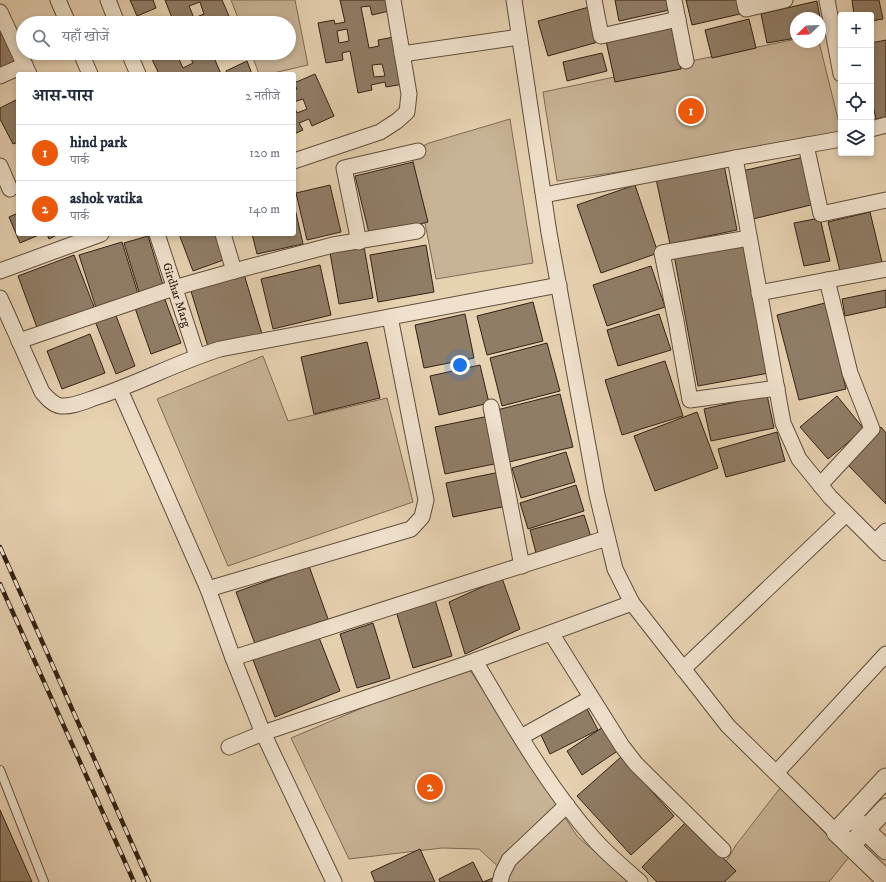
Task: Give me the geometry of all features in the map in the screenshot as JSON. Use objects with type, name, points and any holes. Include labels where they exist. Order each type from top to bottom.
[{"type":"street","points":[[58,0],[65,16]]},
{"type":"street","points":[[108,0],[114,16]]},
{"type":"street","points":[[296,160],[380,132],[397,121],[407,112],[409,94],[392,0]]},
{"type":"street","points":[[514,0],[559,285],[597,495],[615,569],[632,603],[728,726],[886,880]]},
{"type":"street","points":[[594,0],[601,36],[678,18]]},
{"type":"street","points":[[674,0],[686,61]]},
{"type":"street","points":[[744,0],[746,9],[785,0]]},
{"type":"street","points":[[827,0],[838,58]]},
{"type":"street","points":[[0,12],[16,46]]},
{"type":"street","points":[[402,54],[519,37]]},
{"type":"street","points":[[22,60],[27,70]]},
{"type":"street","points":[[84,60],[89,72]]},
{"type":"street","points":[[132,60],[137,72]]},
{"type":"street","points":[[0,76],[16,72]]},
{"type":"street","points":[[874,128],[886,125]]},
{"type":"street","points":[[544,195],[838,140]]},
{"type":"street","points":[[806,145],[822,214],[886,200]]},
{"type":"street","points":[[359,242],[344,168],[418,151]]},
{"type":"street","points":[[735,158],[783,423],[799,459],[846,514],[881,547],[886,531]]},
{"type":"street","points":[[0,166],[9,189]]},
{"type":"street","points":[[19,341],[174,288],[234,271],[333,245],[359,242],[418,231]]},
{"type":"street","points":[[0,271],[96,236]]},
{"type":"street","name":"Girdhar Marg","points":[[158,236],[197,356]]},
{"type":"street","points":[[224,236],[234,271]]},
{"type":"street","points":[[749,238],[662,254],[690,400],[777,388]]},
{"type":"street","points":[[759,293],[886,269]]},
{"type":"street","points":[[820,485],[872,429],[850,373],[826,280]]},
{"type":"street","points":[[0,298],[42,392],[49,400],[59,406],[71,406],[120,390],[197,356],[236,346],[559,285]]},
{"type":"street","points":[[208,589],[411,529],[422,517],[426,500],[390,317]]},
{"type":"street","points":[[120,390],[208,589],[233,658],[263,733],[334,882]]},
{"type":"street","points":[[491,408],[522,566]]},
{"type":"street","points":[[683,669],[846,514]]},
{"type":"street","points":[[233,658],[607,538]]},
{"type":"street","points":[[229,747],[263,733],[475,661],[632,603]]},
{"type":"street","points":[[551,633],[622,746],[636,764],[723,850]]},
{"type":"street","points":[[776,773],[886,654]]},
{"type":"street","points":[[475,661],[521,737],[559,795],[594,839],[640,882]]},
{"type":"street","points":[[521,737],[591,698]]},
{"type":"street","points":[[836,832],[886,778]]},
{"type":"street","points":[[500,882],[509,860],[567,805]]},
{"type":"street","points":[[850,846],[886,808]]},
{"type":"street","points":[[851,816],[886,850]]},
{"type":"lane","points":[[0,770],[44,882]]},
{"type":"shaded area","points":[[231,0],[295,0],[308,65],[278,72],[258,72],[254,60],[296,60],[296,16],[237,16]]},
{"type":"shaded area","points":[[790,40],[790,48],[820,48],[838,119],[838,139],[557,181],[543,92]]},
{"type":"shaded area","points":[[510,119],[533,263],[436,279],[411,152],[429,143]]},
{"type":"shaded area","points":[[263,356],[288,421],[387,398],[413,502],[228,566],[157,399]]},
{"type":"shaded area","points":[[466,664],[577,836],[629,882],[509,882],[504,872],[479,849],[442,848],[349,859],[291,738]]},
{"type":"shaded area","points":[[780,788],[849,857],[829,882],[714,882],[736,845]]},
{"type":"building","points":[[130,0],[153,0],[156,8],[137,16]]},
{"type":"building","points":[[165,0],[222,0],[229,16],[199,16],[204,14],[200,2],[189,6],[193,16],[171,16]]},
{"type":"building","points":[[340,0],[387,0],[389,11],[372,15],[370,6],[361,7],[369,48],[379,46],[378,40],[394,37],[404,84],[386,87],[385,82],[371,85],[372,90],[358,93],[350,51],[342,53],[343,60],[326,63],[318,23],[334,20],[335,24],[345,22]],"holes":[[[347,29],[349,41],[339,43],[337,31]],[[382,64],[385,76],[374,77],[372,65]]]},
{"type":"building","points":[[615,0],[672,0],[674,9],[619,21]]},
{"type":"building","points":[[686,0],[737,0],[740,14],[692,25]]},
{"type":"building","points":[[852,0],[879,0],[883,19],[874,20],[874,12],[854,12]]},
{"type":"building","points":[[817,1],[819,12],[790,12],[790,39],[767,43],[761,14]]},
{"type":"building","points":[[589,7],[598,42],[548,56],[538,21]]},
{"type":"building","points":[[749,19],[756,48],[712,58],[705,30]]},
{"type":"building","points":[[0,24],[16,62],[0,69]]},
{"type":"building","points":[[672,28],[681,69],[615,82],[606,41]]},
{"type":"building","points":[[886,40],[886,117],[876,119],[874,110],[874,42]]},
{"type":"building","points":[[602,53],[607,71],[567,81],[563,62]]},
{"type":"building","points":[[152,60],[179,60],[183,68],[193,63],[192,60],[215,60],[220,72],[158,72]]},
{"type":"building","points":[[247,61],[251,72],[226,72]]},
{"type":"building","points":[[315,74],[334,116],[312,126],[309,119],[299,123],[303,130],[296,133],[296,111],[297,113],[307,109],[303,99],[296,101],[296,82]]},
{"type":"building","points":[[16,100],[16,143],[13,144],[0,119],[0,108]]},
{"type":"building","points":[[804,157],[815,204],[753,219],[742,171]]},
{"type":"building","points":[[413,162],[428,222],[370,237],[355,176]]},
{"type":"building","points":[[724,165],[737,230],[670,244],[656,179]]},
{"type":"building","points":[[330,185],[341,232],[307,240],[296,193]]},
{"type":"building","points":[[635,185],[658,253],[601,273],[577,205]]},
{"type":"building","points":[[870,212],[882,262],[840,271],[828,222]]},
{"type":"building","points":[[296,213],[303,244],[257,254],[252,236],[296,236]]},
{"type":"building","points":[[16,214],[16,234],[9,217]]},
{"type":"building","points":[[820,218],[830,261],[804,266],[794,223]]},
{"type":"building","points":[[17,236],[36,236],[20,243]]},
{"type":"building","points":[[48,236],[55,236],[49,239]]},
{"type":"building","points":[[148,236],[164,288],[140,295],[124,243]]},
{"type":"building","points":[[180,236],[221,236],[229,258],[193,271]]},
{"type":"building","points":[[363,241],[373,298],[339,304],[329,247]]},
{"type":"building","points":[[122,242],[139,297],[97,311],[79,255]]},
{"type":"building","points":[[745,242],[769,373],[698,386],[674,255]]},
{"type":"building","points":[[426,245],[434,292],[378,302],[370,255]]},
{"type":"building","points":[[74,255],[96,312],[39,333],[18,276]]},
{"type":"building","points":[[320,265],[331,315],[273,329],[261,279]]},
{"type":"building","points":[[651,266],[665,307],[607,326],[593,285]]},
{"type":"building","points":[[243,271],[262,334],[209,350],[190,288]]},
{"type":"building","points":[[886,290],[886,307],[845,316],[842,299]]},
{"type":"building","points":[[164,297],[181,343],[151,354],[135,308]]},
{"type":"building","points":[[533,302],[543,341],[487,355],[477,316]]},
{"type":"building","points":[[825,303],[846,389],[799,400],[777,315]]},
{"type":"building","points":[[115,313],[135,366],[116,374],[95,321]]},
{"type":"building","points":[[465,314],[474,358],[424,368],[415,325]]},
{"type":"building","points":[[659,314],[671,350],[618,366],[607,330]]},
{"type":"building","points":[[90,334],[105,373],[62,389],[47,351]]},
{"type":"building","points":[[367,342],[380,398],[314,414],[301,357]]},
{"type":"building","points":[[547,343],[560,391],[502,406],[490,358]]},
{"type":"building","points":[[665,361],[683,416],[622,435],[605,380]]},
{"type":"building","points":[[480,365],[489,403],[439,415],[430,376]]},
{"type":"building","points":[[560,394],[573,447],[509,462],[497,410]]},
{"type":"building","points":[[767,395],[774,428],[711,441],[704,409]]},
{"type":"building","points":[[837,396],[864,429],[828,459],[800,427]]},
{"type":"building","points":[[697,412],[718,468],[655,491],[634,436]]},
{"type":"building","points":[[489,416],[499,463],[445,474],[435,427]]},
{"type":"building","points":[[881,427],[886,433],[886,504],[845,462]]},
{"type":"building","points":[[777,432],[785,461],[726,477],[718,449]]},
{"type":"building","points":[[566,452],[575,482],[521,498],[512,468]]},
{"type":"building","points":[[500,472],[507,506],[453,517],[446,483]]},
{"type":"building","points":[[576,485],[584,511],[528,529],[520,503]]},
{"type":"building","points":[[584,515],[591,537],[536,553],[530,530]]},
{"type":"building","points":[[309,566],[328,619],[255,644],[236,592]]},
{"type":"building","points":[[502,578],[520,629],[465,654],[449,602]]},
{"type":"building","points":[[435,600],[452,656],[413,668],[396,611]]},
{"type":"building","points":[[373,623],[390,678],[357,688],[340,634]]},
{"type":"building","points":[[318,635],[340,691],[275,717],[253,660]]},
{"type":"building","points":[[586,707],[598,730],[550,754],[539,731]]},
{"type":"building","points":[[603,727],[619,750],[582,775],[567,751]]},
{"type":"building","points":[[621,757],[674,816],[631,855],[577,796]]},
{"type":"building","points":[[0,810],[32,882],[0,882]]},
{"type":"building","points":[[687,821],[736,871],[724,882],[657,882],[642,867]]},
{"type":"building","points":[[420,849],[435,882],[375,882],[371,872]]},
{"type":"building","points":[[473,862],[483,882],[440,882],[439,879]]},
{"type":"building","points":[[493,878],[495,882],[483,882]]},
{"type":"railway","points":[[0,547],[149,882]]},
{"type":"railway","points":[[0,584],[134,882]]},
{"type":"place","name":"hind park","points":[[691,111]]},
{"type":"place","name":"ashok vatika","points":[[430,787]]}]
